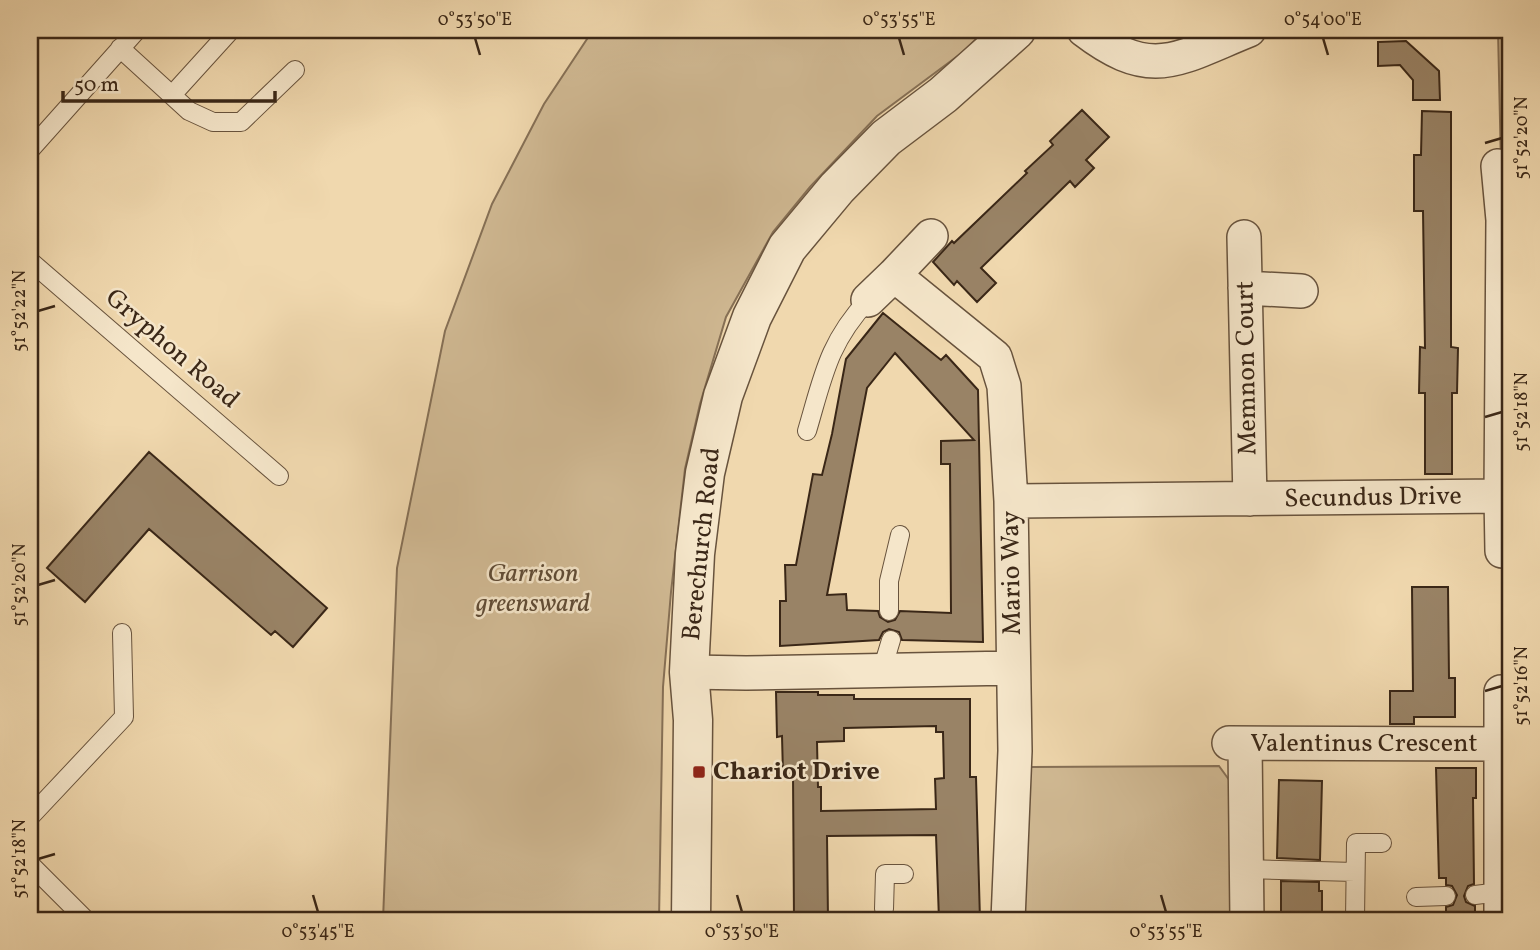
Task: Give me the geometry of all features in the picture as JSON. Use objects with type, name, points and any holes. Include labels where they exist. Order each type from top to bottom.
[{"type":"street","name":"Berechurch Road","points":[[691,920],[693,720],[689,672],[695,554],[705,473],[723,396],[758,306],[787,248],[837,187],[886,138],[943,95],[1016,30]]},
{"type":"street","points":[[1084,30],[1106,47],[1136,60],[1170,62],[1249,30]]},
{"type":"street","points":[[1498,166],[1507,220],[1502,551]]},
{"type":"street","points":[[868,300],[931,236]]},
{"type":"street","name":"Memnon Court","points":[[1244,236],[1250,499]]},
{"type":"street","name":"Mario Way","points":[[894,275],[995,357],[1004,386],[1011,501],[1015,751],[1008,920]]},
{"type":"street","points":[[1245,288],[1301,291]]},
{"type":"street","name":"Secundus Drive","points":[[1011,501],[1502,496]]},
{"type":"street","points":[[689,672],[746,673],[887,655],[1013,668]]},
{"type":"street","name":"Valentinus Crescent","points":[[1492,902],[1501,692]]},
{"type":"street","name":"Valentinus Crescent","points":[[1246,869],[1237,743],[1500,744]]},
{"type":"street","points":[[1246,869],[1247,920]]},
{"type":"lane","points":[[30,150],[137,30]]},
{"type":"lane","points":[[172,95],[231,30]]},
{"type":"lane","points":[[120,48],[189,111],[213,122],[241,122],[295,70]]},
{"type":"lane","name":"Gryphon Road","points":[[30,261],[279,476]]},
{"type":"lane","points":[[807,431],[830,353],[850,320],[868,300]]},
{"type":"lane","points":[[889,611],[889,582],[900,535]]},
{"type":"lane","points":[[30,817],[124,717],[122,633]]},
{"type":"lane","points":[[1355,920],[1356,843],[1382,844]]},
{"type":"lane","points":[[30,864],[86,920]]},
{"type":"lane","points":[[1246,869],[1355,872]]},
{"type":"lane","points":[[884,909],[884,874],[904,874]]},
{"type":"lane","points":[[1416,897],[1446,896]]},
{"type":"green space","name":"Garrison greensward","points":[[593,30],[985,30],[963,52],[877,116],[810,187],[773,232],[726,317],[700,404],[685,469],[671,592],[663,687],[659,920],[383,920],[397,568],[445,331],[492,204],[544,104]]},
{"type":"green space","points":[[1498,30],[1510,30],[1510,175],[1501,166]]},
{"type":"green space","points":[[1219,766],[1235,788],[1237,920],[1013,920],[1010,782],[1032,767]]},
{"type":"building","points":[[1406,41],[1439,71],[1440,100],[1413,100],[1413,80],[1400,65],[1378,66],[1378,42]]},
{"type":"building","points":[[1082,110],[1109,137],[1086,160],[1094,168],[1075,187],[1070,181],[981,268],[996,283],[977,302],[957,281],[954,285],[933,262],[952,241],[954,243],[1027,173],[1025,171],[1053,145],[1050,141]]},
{"type":"building","points":[[1422,111],[1451,112],[1451,347],[1458,348],[1457,393],[1452,393],[1452,474],[1425,474],[1425,393],[1419,393],[1420,347],[1425,348],[1423,211],[1414,211],[1414,155],[1421,155]]},
{"type":"building","points":[[883,313],[941,360],[946,355],[978,390],[983,642],[902,640],[899,632],[889,629],[883,632],[879,640],[780,646],[780,601],[786,601],[785,565],[796,565],[813,474],[822,475],[846,359]],"holes":[[[895,353],[974,440],[941,441],[941,464],[950,464],[951,613],[900,611],[895,620],[888,622],[880,617],[878,611],[847,610],[846,594],[827,595],[867,388]]]},
{"type":"building","points":[[149,452],[327,608],[293,647],[275,631],[271,635],[149,529],[85,602],[47,568]]},
{"type":"building","points":[[1412,587],[1448,587],[1449,678],[1455,678],[1455,717],[1414,717],[1414,724],[1390,724],[1390,691],[1413,691]]},
{"type":"building","points":[[776,692],[854,695],[854,699],[970,699],[970,777],[976,777],[980,920],[939,920],[936,835],[827,836],[828,920],[794,920],[793,774],[783,774],[782,736],[777,737]],"holes":[[[936,726],[936,732],[943,732],[944,778],[935,779],[936,809],[821,811],[817,742],[844,741],[844,728]]]},
{"type":"building","points":[[1436,768],[1476,768],[1476,798],[1473,798],[1474,884],[1468,886],[1464,896],[1466,902],[1475,906],[1475,920],[1446,920],[1446,907],[1453,905],[1457,895],[1452,886],[1446,885],[1446,878],[1439,878]]},
{"type":"building","points":[[1279,780],[1322,781],[1320,860],[1277,858]]},
{"type":"building","points":[[1281,881],[1319,882],[1319,891],[1322,891],[1322,920],[1281,920]]},
{"type":"place","name":"Chariot Drive","points":[[699,772]]}]
